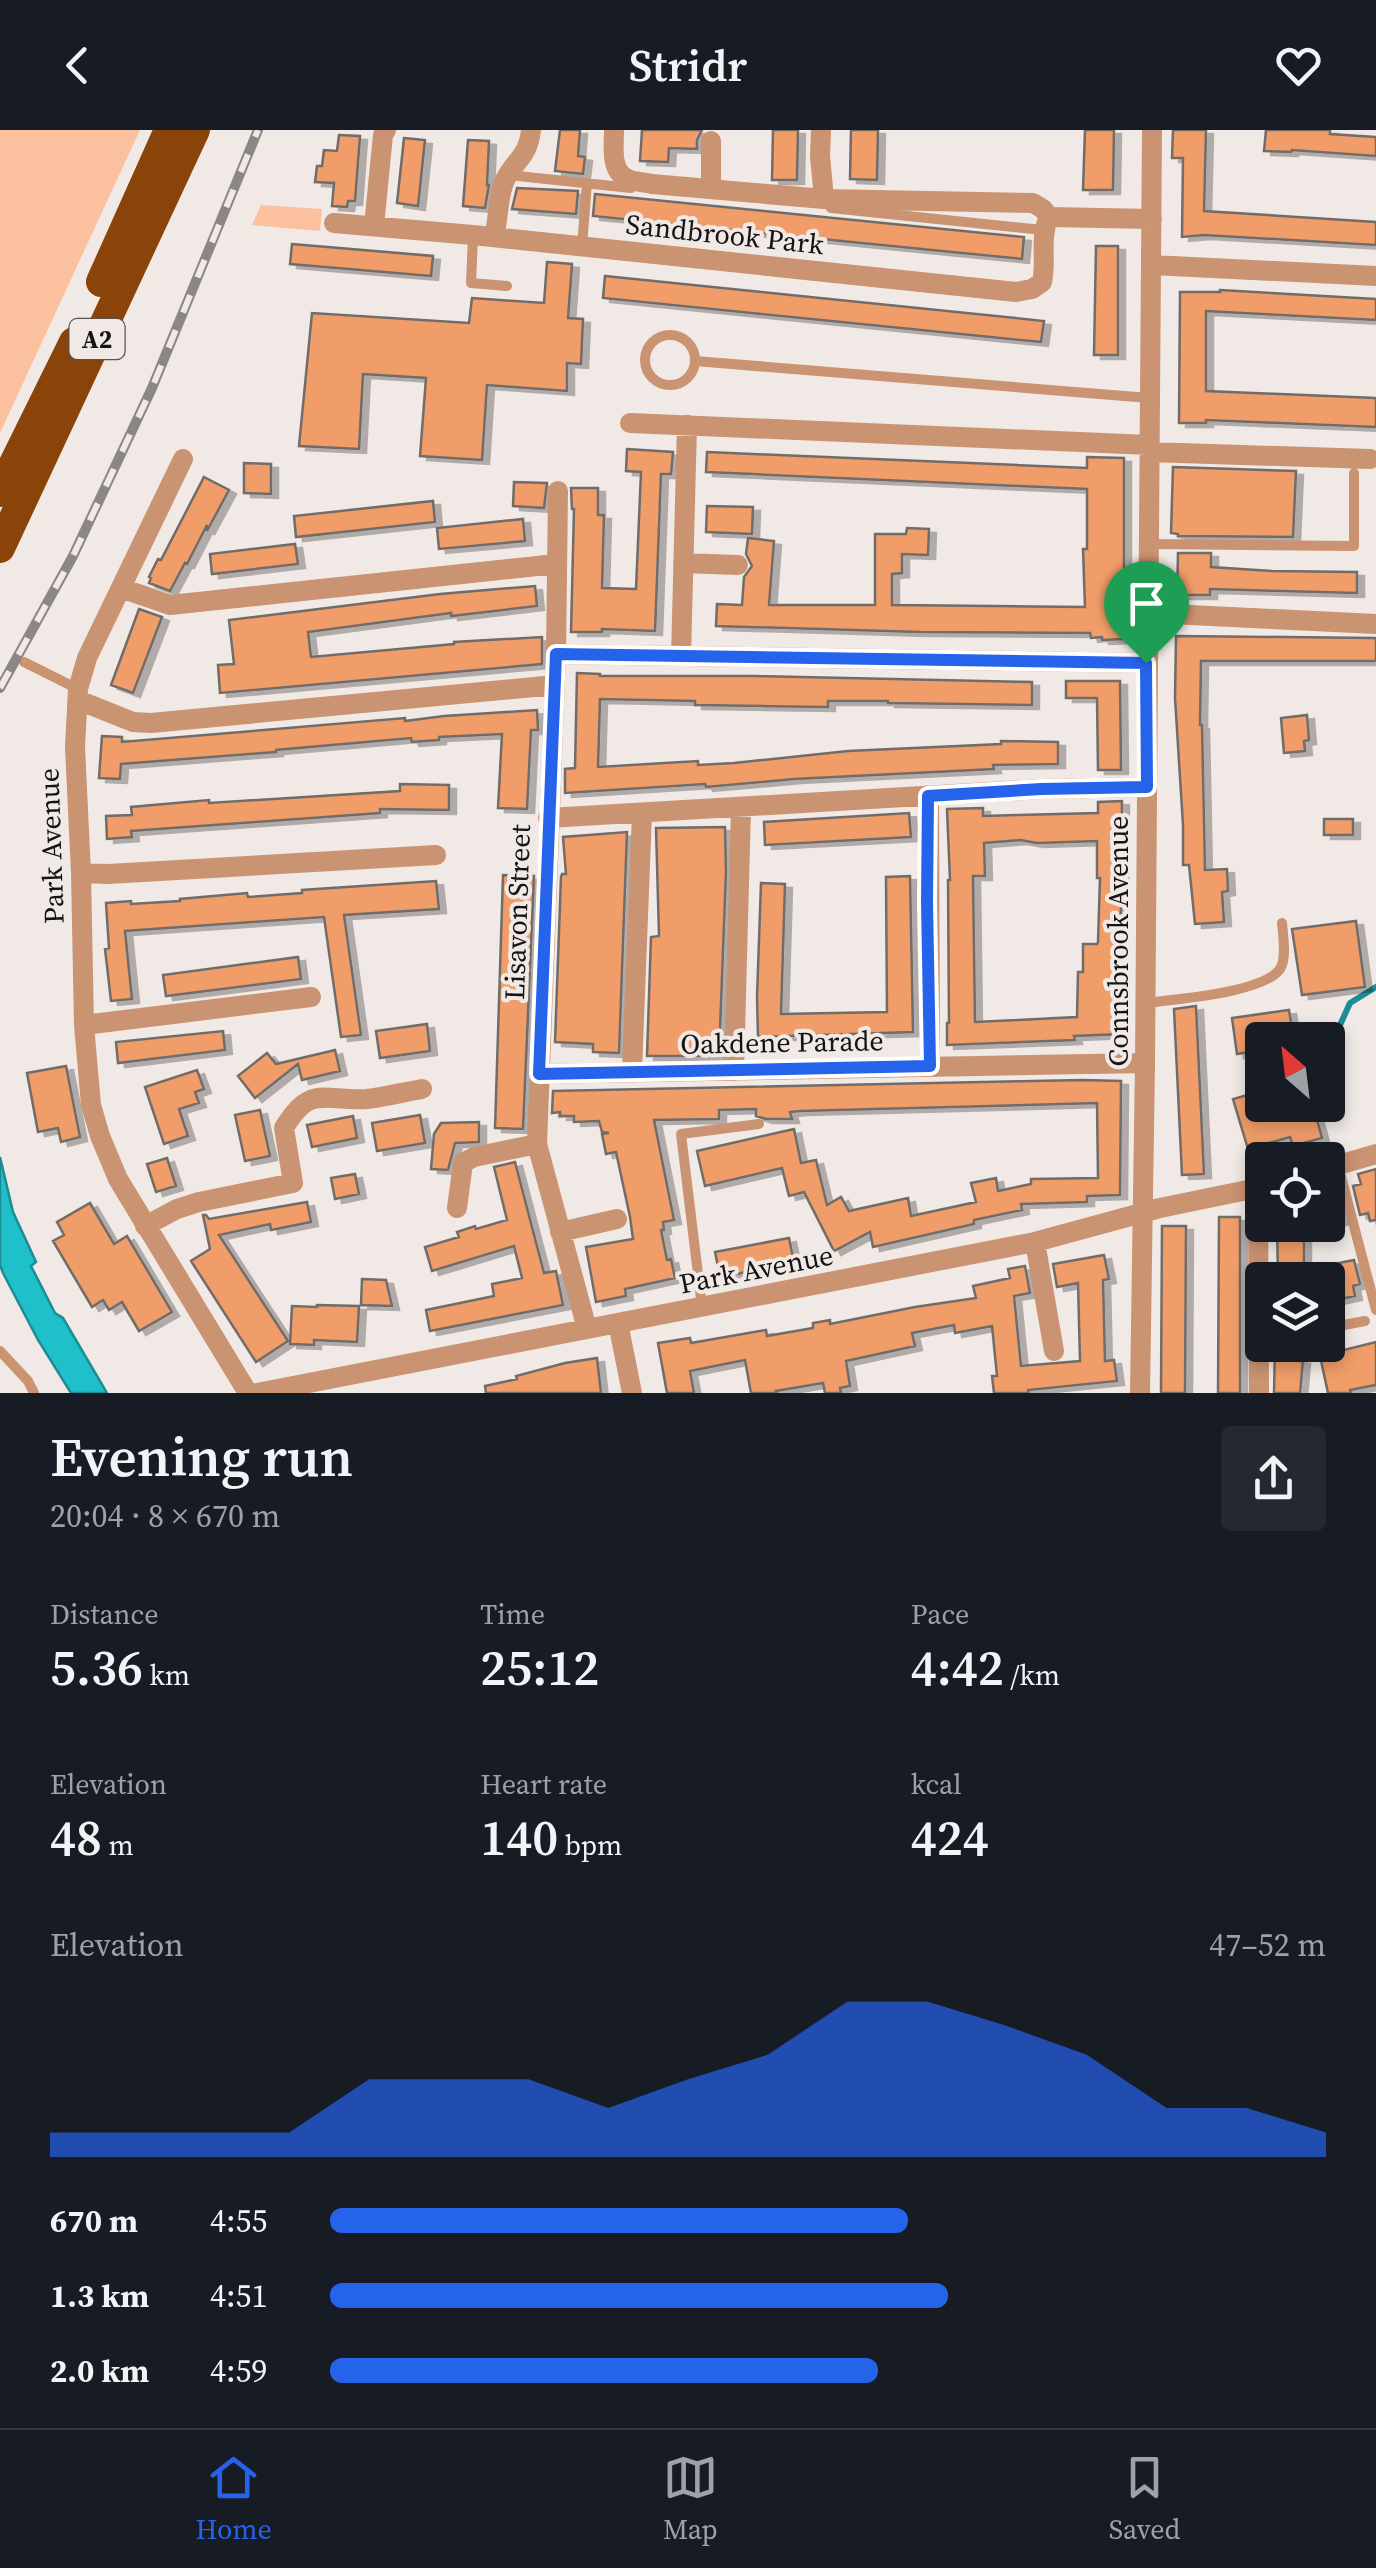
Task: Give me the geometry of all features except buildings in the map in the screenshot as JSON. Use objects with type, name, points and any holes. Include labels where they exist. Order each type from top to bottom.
[{"type":"highway","name":"A2","points":[[0,492],[88,313],[168,130]]},
{"type":"highway","name":"A2","points":[[0,548],[195,130]]},
{"type":"street","points":[[374,226],[386,130]]},
{"type":"street","points":[[484,236],[507,175],[522,160],[530,144],[531,130]]},
{"type":"street","points":[[614,130],[617,170],[626,179],[652,184],[824,199],[1033,203],[1043,209],[1046,223],[1152,219]]},
{"type":"street","points":[[820,130],[824,199]]},
{"type":"street","name":"Connsbrook Avenue","points":[[1140,1393],[1152,130]]},
{"type":"street","points":[[711,142],[711,188]]},
{"type":"street","name":"Sandbrook Park","points":[[334,223],[1016,292],[1042,282],[1046,223]]},
{"type":"street","points":[[1152,265],[1376,276]]},
{"type":"street","points":[[630,423],[1149,449],[1362,466]]},
{"type":"street","points":[[680,656],[687,425]]},
{"type":"street","name":"Park Avenue","points":[[183,455],[87,658],[78,695],[75,747],[84,1025],[92,1104],[118,1179],[248,1393]]},
{"type":"street","name":"Lisavon Street","points":[[558,490],[556,654],[537,1144],[587,1329]]},
{"type":"street","points":[[683,563],[738,565]]},
{"type":"street","points":[[121,588],[170,604],[556,564]]},
{"type":"street","points":[[1149,614],[1376,624]]},
{"type":"street","points":[[556,654],[1146,663]]},
{"type":"street","points":[[78,695],[133,722],[152,723],[555,685]]},
{"type":"street","points":[[548,818],[1041,789],[1147,787]]},
{"type":"street","points":[[928,796],[930,1066]]},
{"type":"street","points":[[734,1071],[741,808]]},
{"type":"street","points":[[632,1071],[642,813]]},
{"type":"street","points":[[81,872],[108,874],[436,855]]},
{"type":"street","points":[[84,1025],[312,997]]},
{"type":"street","name":"Oakdene Parade","points":[[539,1074],[1145,1063]]},
{"type":"street","points":[[146,1226],[200,1202],[293,1184],[284,1128],[294,1110],[305,1102],[320,1097],[364,1099],[422,1089]]},
{"type":"street","points":[[457,1208],[464,1163],[474,1157],[537,1144]]},
{"type":"street","points":[[1345,1163],[1376,1154]]},
{"type":"street","name":"Park Avenue","points":[[256,1393],[1035,1242],[1245,1190]]},
{"type":"street","points":[[560,1232],[616,1219]]},
{"type":"street","points":[[1035,1242],[1054,1351]]},
{"type":"street","points":[[618,1324],[632,1393]]},
{"type":"street","points":[[1259,1393],[1260,1362]]},
{"type":"lane","points":[[507,175],[1046,223]]},
{"type":"lane","points":[[582,246],[587,183]]},
{"type":"lane","points":[[484,236],[471,283],[506,286]]},
{"type":"lane","points":[[671,335],[686,340],[695,362],[682,382],[666,384],[652,376],[645,362],[656,339],[671,335]]},
{"type":"lane","points":[[695,362],[1149,398]]},
{"type":"lane","points":[[1149,544],[1354,546],[1362,466]]},
{"type":"lane","points":[[24,662],[78,695]]},
{"type":"lane","points":[[1146,1003],[1244,988],[1269,978],[1283,964],[1282,923]]},
{"type":"lane","points":[[702,1308],[680,1134],[759,1124]]},
{"type":"lane","points":[[1345,1206],[1376,1310]]},
{"type":"lane","points":[[1345,1325],[1366,1321]]},
{"type":"lane","points":[[0,1351],[34,1393]]},
{"type":"shaded area","points":[[0,130],[140,130],[0,433]]},
{"type":"shaded area","points":[[261,205],[322,209],[320,231],[252,225]]},
{"type":"water","points":[[0,1157],[13,1212],[36,1262],[31,1266],[55,1313],[63,1318],[107,1393],[71,1393],[3,1273]]},
{"type":"waterway","points":[[1341,1022],[1350,1003],[1376,987]]},
{"type":"railway","points":[[0,688],[73,556],[152,388],[258,130]]},
{"type":"route","points":[[556,654],[1146,663],[1147,787],[928,796],[930,1066],[539,1074],[556,654]]}]
